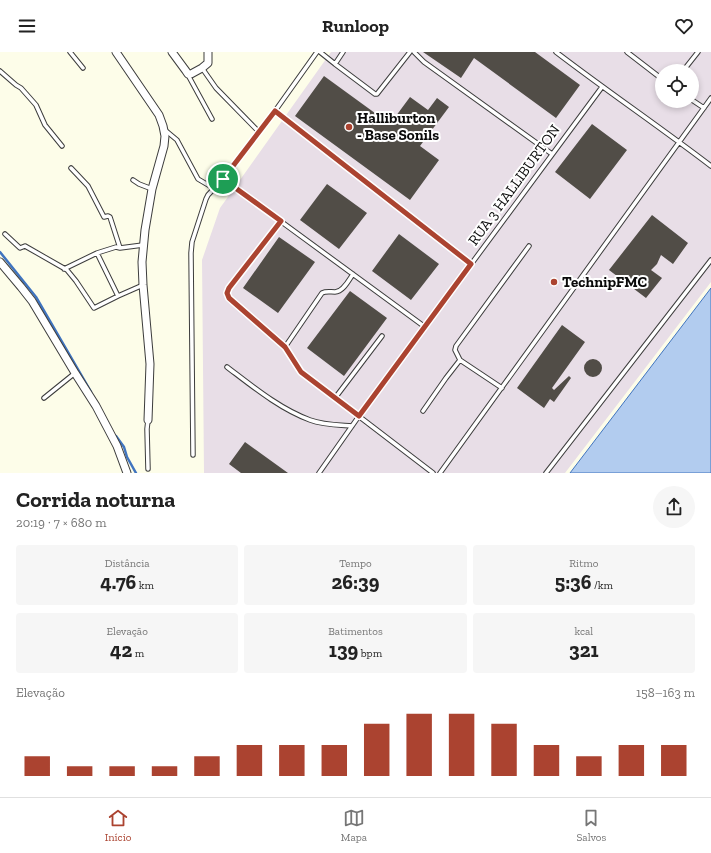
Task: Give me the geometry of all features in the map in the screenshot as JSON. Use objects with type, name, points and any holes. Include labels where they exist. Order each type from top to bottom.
[{"type":"street","points":[[116,52],[159,115],[165,136],[164,146],[152,189],[143,244],[143,285],[150,364],[148,420]]},
{"type":"street","points":[[172,52],[188,74],[202,68],[208,63],[208,52]]},
{"type":"street","points":[[0,262],[32,302],[96,406],[117,446],[127,473]]},
{"type":"lane","points":[[70,52],[83,68]]},
{"type":"lane","points":[[193,455],[191,253],[192,242],[208,195],[223,179],[319,52],[377,94],[410,52]]},
{"type":"lane","points":[[335,64],[344,52]]},
{"type":"lane","points":[[414,52],[424,62],[552,154]]},
{"type":"lane","points":[[556,52],[711,166]]},
{"type":"lane","points":[[627,52],[655,74]]},
{"type":"lane","points":[[689,64],[698,52]]},
{"type":"lane","points":[[202,68],[216,88],[259,132]]},
{"type":"lane","points":[[0,71],[20,88],[36,105],[45,125],[62,146]]},
{"type":"lane","points":[[188,74],[212,119]]},
{"type":"lane","name":"RUA 3 HALLIBURTON","points":[[319,473],[359,416],[602,87]]},
{"type":"lane","points":[[440,473],[711,98]]},
{"type":"lane","points":[[699,105],[704,108]]},
{"type":"lane","points":[[275,111],[471,264]]},
{"type":"lane","points":[[164,129],[177,140],[198,179],[215,189]]},
{"type":"lane","points":[[71,168],[88,186],[104,217],[110,217],[120,248]]},
{"type":"lane","points":[[223,179],[425,327]]},
{"type":"lane","points":[[134,180],[139,184],[152,189]]},
{"type":"lane","points":[[281,221],[229,288],[227,293],[229,298],[285,347],[301,372],[433,473]]},
{"type":"lane","points":[[5,234],[20,248],[25,246],[68,272],[76,281],[94,308],[143,285]]},
{"type":"lane","points":[[64,269],[97,253],[116,247],[120,248],[143,244]]},
{"type":"lane","points":[[502,388],[460,360],[455,350],[456,346],[529,246]]},
{"type":"lane","points":[[97,253],[118,296]]},
{"type":"lane","points":[[546,473],[711,260]]},
{"type":"lane","points":[[285,347],[322,293],[325,291],[337,292],[353,274]]},
{"type":"lane","points":[[335,398],[382,336]]},
{"type":"lane","points":[[423,411],[460,360]]},
{"type":"lane","points":[[227,367],[262,393],[292,412],[310,420],[327,424],[352,426]]},
{"type":"lane","points":[[44,398],[75,373]]},
{"type":"lane","points":[[148,420],[148,469]]},
{"type":"shaded area","points":[[331,52],[711,52],[711,282],[565,473],[204,473],[202,260],[220,208]]},
{"type":"water","points":[[711,288],[711,473],[570,473]]},
{"type":"building","points":[[423,52],[535,52],[580,85],[556,118],[474,58],[461,78]]},
{"type":"building","points":[[324,76],[390,124],[410,97],[428,110],[437,98],[449,107],[420,146],[439,160],[410,200],[295,116]]},
{"type":"building","points":[[592,124],[627,150],[590,199],[555,172]]},
{"type":"building","points":[[327,184],[367,213],[339,249],[300,220]]},
{"type":"building","points":[[652,215],[688,243],[673,264],[661,255],[657,264],[651,270],[662,278],[646,298],[609,270]]},
{"type":"building","points":[[399,234],[439,264],[411,300],[372,271]]},
{"type":"building","points":[[279,237],[315,262],[278,313],[243,288]]},
{"type":"building","points":[[350,291],[387,318],[344,376],[307,348]]},
{"type":"building","points":[[562,325],[585,342],[552,388],[554,390],[569,376],[571,378],[554,402],[550,399],[544,408],[517,388]]},
{"type":"building","points":[[593,359],[599,362],[602,368],[599,374],[593,377],[587,374],[584,368],[587,362]]},
{"type":"building","points":[[245,442],[288,473],[241,473],[229,464]]},
{"type":"waterway","points":[[0,252],[36,297],[91,392]]},
{"type":"waterway","points":[[116,436],[124,447],[127,457],[136,473]]},
{"type":"place","name":"Halliburton - Base Sonils","points":[[349,127]]},
{"type":"place","name":"TechnipFMC","points":[[554,282]]},
{"type":"route","points":[[275,111],[471,264],[359,416],[301,372],[285,347],[229,298],[227,293],[229,288],[281,221],[223,179],[275,111]]}]
